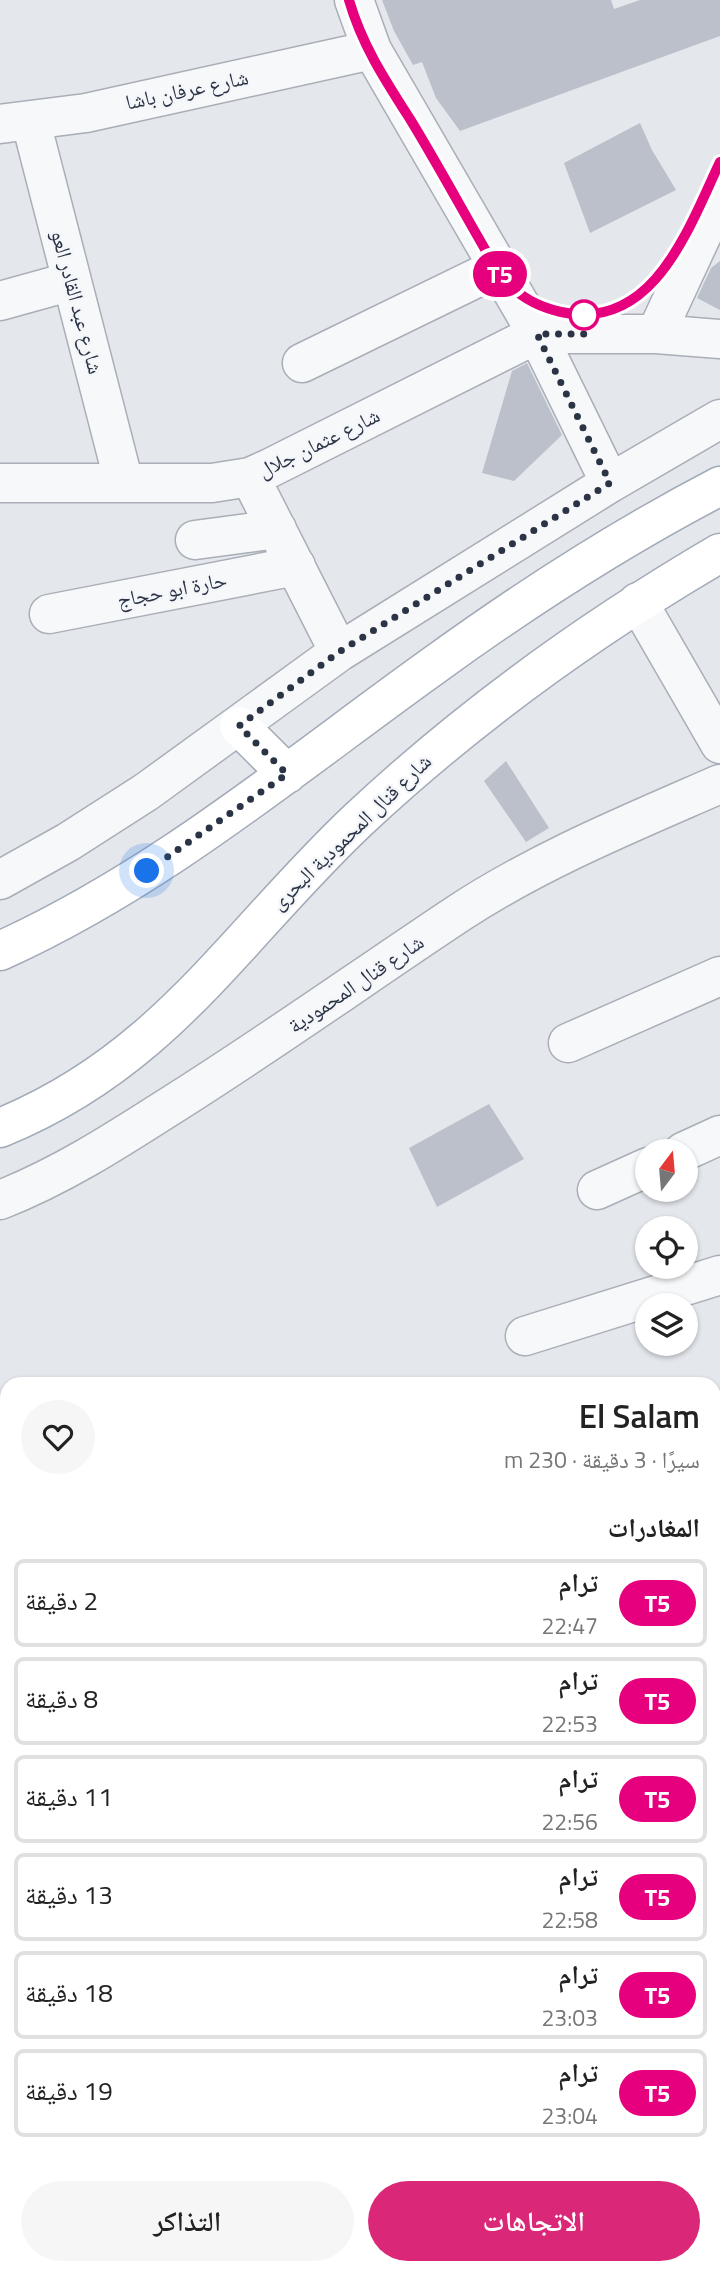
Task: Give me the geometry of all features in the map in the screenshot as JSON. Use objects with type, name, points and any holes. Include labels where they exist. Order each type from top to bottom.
[{"type":"main road","points":[[0,951],[115,892],[169,858],[434,665],[531,599],[720,486]]},
{"type":"main road","name":"شارع قنال المحمودية البحرى","points":[[11,1117],[75,1093],[148,1039],[212,977],[307,871],[410,773],[579,641],[720,553]]},
{"type":"main road","points":[[239,726],[287,774]]},
{"type":"street","points":[[354,0],[372,50],[537,334],[610,483]]},
{"type":"street","name":"شارع عرفان باشا","points":[[15,123],[372,50]]},
{"type":"street","name":"شارع عبد القادر العو","points":[[15,123],[72,281],[124,483]]},
{"type":"street","points":[[656,334],[720,196]]},
{"type":"street","points":[[302,363],[499,267]]},
{"type":"street","points":[[0,301],[72,281]]},
{"type":"street","points":[[537,334],[656,334],[720,339]]},
{"type":"street","name":"شارع عثمان جلال","points":[[0,484],[212,483],[250,477],[537,334]]},
{"type":"street","points":[[0,880],[135,800],[339,652],[610,483],[720,419]]},
{"type":"street","points":[[250,477],[339,652]]},
{"type":"street","points":[[195,540],[277,529]]},
{"type":"street","name":"حارة ابو حجاج","points":[[49,614],[296,565]]},
{"type":"street","points":[[638,602],[720,744]]},
{"type":"street","name":"شارع قنال المحمودية","points":[[0,1200],[62,1171],[128,1133],[257,1051],[461,912],[510,883],[561,855],[720,784]]},
{"type":"street","points":[[568,1043],[720,976]]},
{"type":"street","points":[[698,1145],[720,1135]]},
{"type":"street","points":[[597,1189],[635,1173]]},
{"type":"street","points":[[525,1336],[720,1275]]},
{"type":"building","points":[[382,0],[611,0],[614,9],[640,0],[720,0],[720,36],[460,131],[436,98],[422,62],[413,65],[394,31]]},
{"type":"building","points":[[640,123],[652,150],[676,190],[590,233],[564,163]]},
{"type":"building","points":[[720,261],[720,310],[697,298],[711,268]]},
{"type":"building","points":[[527,363],[562,435],[514,481],[482,473],[512,371]]},
{"type":"building","points":[[506,761],[549,828],[526,842],[484,781]]},
{"type":"building","points":[[489,1104],[524,1159],[437,1207],[409,1148]]},
{"type":"tram line","points":[[349,0],[360,32],[375,61],[496,268],[516,291],[542,306],[561,312],[593,314],[620,307],[644,291],[680,244],[720,162]]},
{"type":"tram line","name":"T5","points":[[349,0],[359,33],[377,71],[410,120],[496,268],[509,286],[537,304],[568,314],[584,315],[617,308],[645,292],[667,266],[720,162]]},
{"type":"route","points":[[147,871],[287,774],[239,726],[339,652],[610,483],[537,334],[585,334],[584,315]]}]
